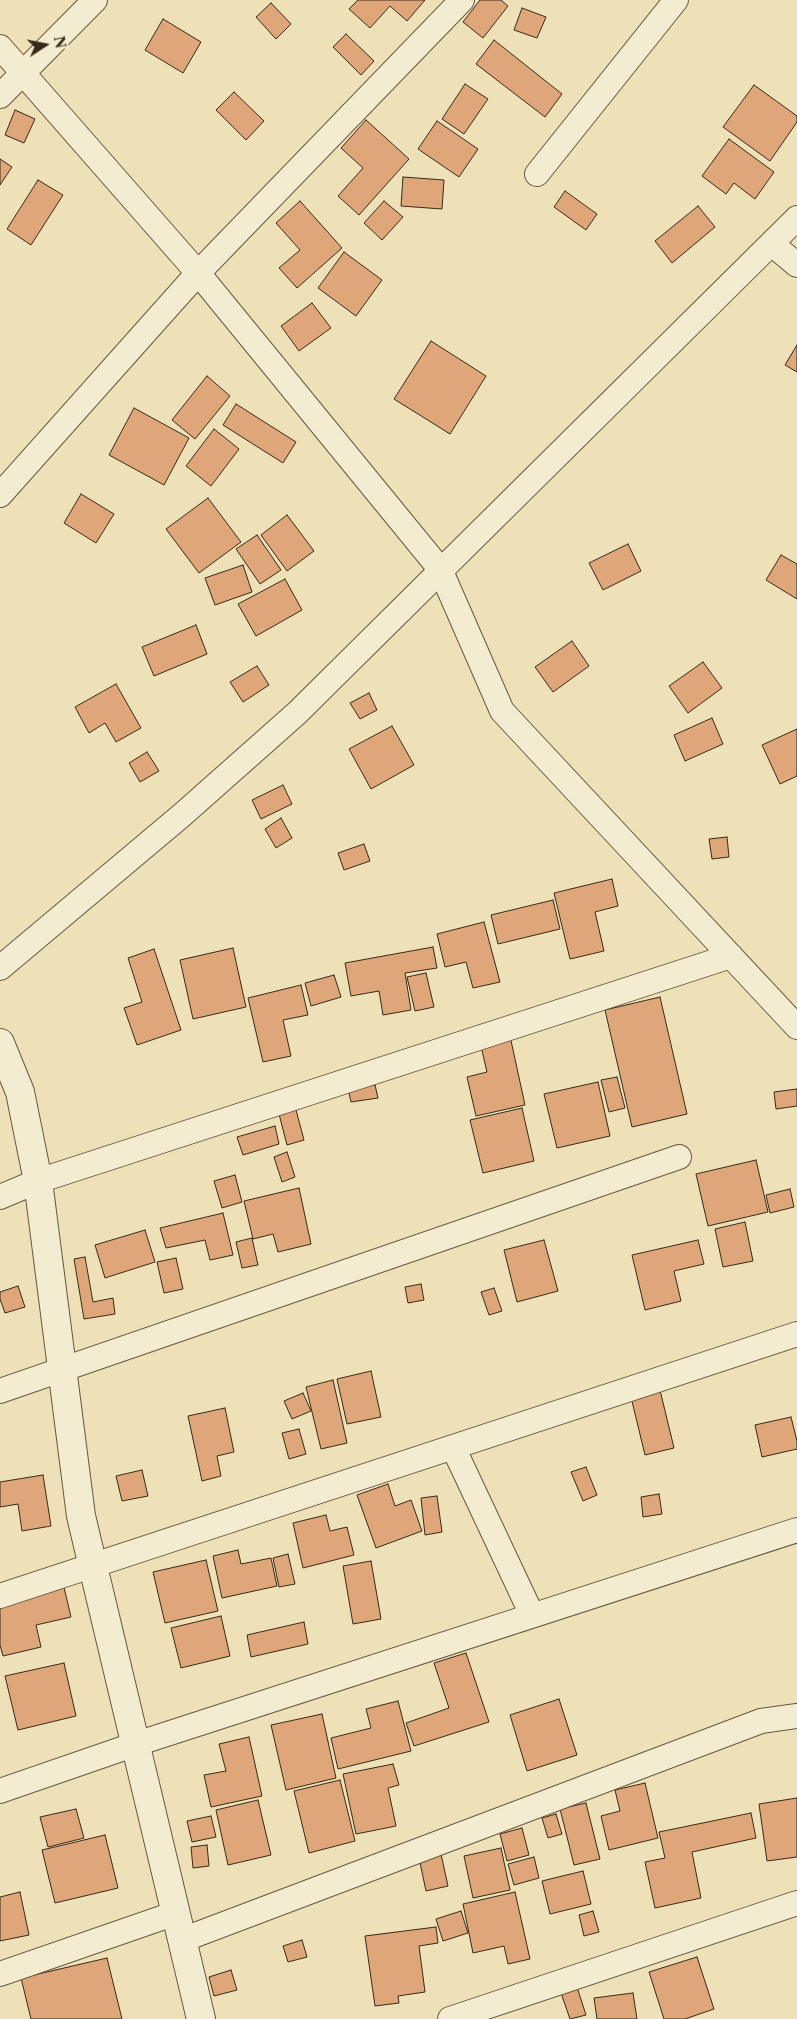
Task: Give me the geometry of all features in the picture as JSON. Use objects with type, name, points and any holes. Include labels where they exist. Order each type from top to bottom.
[{"type":"street","points":[[0,96],[95,0]]},
{"type":"street","points":[[0,495],[198,273],[462,0]]},
{"type":"street","points":[[537,174],[676,0]]},
{"type":"street","points":[[0,48],[198,273],[440,570],[502,710],[797,1027]]},
{"type":"street","points":[[0,968],[182,816],[297,713],[797,218]]},
{"type":"street","points":[[772,244],[797,265]]},
{"type":"street","points":[[0,1197],[38,1181],[730,956]]},
{"type":"street","points":[[0,1043],[20,1092],[38,1181],[81,1516],[201,2019]]},
{"type":"street","points":[[0,1391],[679,1156]]},
{"type":"street","points":[[0,1596],[797,1334]]},
{"type":"street","points":[[453,1447],[532,1615]]},
{"type":"street","points":[[0,1791],[136,1744],[797,1530]]},
{"type":"street","points":[[182,1940],[760,1721],[797,1716]]},
{"type":"street","points":[[450,2019],[797,1903]]},
{"type":"street","points":[[0,1974],[176,1913]]},
{"type":"building","points":[[358,0],[425,0],[407,21],[390,6],[370,28],[349,9]]},
{"type":"building","points":[[480,0],[501,0],[508,6],[483,38],[463,22]]},
{"type":"building","points":[[271,3],[291,24],[276,39],[256,17]]},
{"type":"building","points":[[522,8],[546,17],[537,38],[514,30]]},
{"type":"building","points":[[163,19],[201,42],[183,73],[145,50]]},
{"type":"building","points":[[346,34],[374,61],[361,75],[333,47]]},
{"type":"building","points":[[494,40],[562,94],[545,117],[476,64]]},
{"type":"building","points":[[465,84],[488,99],[464,134],[442,119]]},
{"type":"building","points":[[754,85],[797,116],[797,122],[770,161],[723,127]]},
{"type":"building","points":[[234,92],[264,121],[246,140],[216,110]]},
{"type":"building","points":[[15,110],[35,119],[24,143],[5,135]]},
{"type":"building","points":[[366,120],[409,159],[359,215],[338,196],[363,168],[341,148]]},
{"type":"building","points":[[437,121],[478,149],[459,177],[418,149]]},
{"type":"building","points":[[729,139],[774,172],[755,199],[734,183],[726,194],[702,176]]},
{"type":"building","points":[[0,159],[12,167],[0,185]]},
{"type":"building","points":[[403,177],[444,180],[442,209],[401,206]]},
{"type":"building","points":[[38,180],[63,195],[31,245],[7,229]]},
{"type":"building","points":[[565,191],[597,214],[586,230],[554,207]]},
{"type":"building","points":[[300,201],[342,248],[297,288],[279,268],[300,250],[276,223]]},
{"type":"building","points":[[384,201],[403,217],[382,240],[364,223]]},
{"type":"building","points":[[698,206],[715,227],[672,263],[655,241]]},
{"type":"building","points":[[344,252],[382,280],[356,316],[318,288]]},
{"type":"building","points":[[312,303],[331,328],[299,351],[281,326]]},
{"type":"building","points":[[431,341],[486,376],[450,434],[394,399]]},
{"type":"building","points":[[797,345],[797,372],[785,365]]},
{"type":"building","points":[[207,376],[230,396],[195,439],[172,420]]},
{"type":"building","points":[[236,404],[296,442],[283,463],[223,425]]},
{"type":"building","points":[[134,408],[189,438],[164,485],[109,455]]},
{"type":"building","points":[[214,429],[239,449],[211,486],[186,466]]},
{"type":"building","points":[[81,494],[114,514],[96,543],[64,523]]},
{"type":"building","points":[[208,498],[241,542],[199,573],[166,529]]},
{"type":"building","points":[[287,515],[314,551],[287,571],[261,535]]},
{"type":"building","points":[[257,535],[281,570],[260,584],[236,549]]},
{"type":"building","points":[[628,544],[641,571],[603,590],[589,563]]},
{"type":"building","points":[[781,555],[797,564],[797,599],[766,580]]},
{"type":"building","points":[[243,565],[252,592],[215,605],[205,578]]},
{"type":"building","points":[[285,579],[302,610],[256,636],[238,604]]},
{"type":"building","points":[[196,625],[207,654],[154,676],[142,647]]},
{"type":"building","points":[[572,641],[589,666],[553,692],[535,667]]},
{"type":"building","points":[[703,662],[722,688],[688,713],[669,686]]},
{"type":"building","points":[[257,666],[269,685],[243,702],[230,682]]},
{"type":"building","points":[[116,684],[141,728],[116,742],[105,723],[89,733],[75,707]]},
{"type":"building","points":[[369,693],[377,710],[360,719],[350,703]]},
{"type":"building","points":[[712,718],[723,744],[685,761],[674,735]]},
{"type":"building","points":[[392,726],[414,765],[371,789],[349,749]]},
{"type":"building","points":[[797,729],[797,776],[780,784],[762,745]]},
{"type":"building","points":[[147,752],[159,771],[140,782],[129,763]]},
{"type":"building","points":[[283,785],[292,804],[261,819],[252,800]]},
{"type":"building","points":[[281,818],[292,838],[276,848],[265,829]]},
{"type":"building","points":[[727,837],[729,857],[712,859],[709,839]]},
{"type":"building","points":[[364,844],[370,861],[344,870],[338,853]]},
{"type":"building","points":[[612,879],[618,906],[595,912],[604,951],[570,959],[554,893]]},
{"type":"building","points":[[553,900],[560,929],[498,944],[491,915]]},
{"type":"building","points":[[484,922],[500,982],[473,988],[466,962],[445,967],[437,934]]},
{"type":"building","points":[[433,947],[437,968],[405,973],[411,1010],[383,1015],[379,991],[351,996],[345,963]]},
{"type":"building","points":[[233,948],[246,1007],[193,1019],[180,960]]},
{"type":"building","points":[[154,949],[181,1030],[137,1045],[124,1008],[142,1002],[128,958]]},
{"type":"building","points":[[426,973],[434,1007],[415,1011],[407,977]]},
{"type":"building","points":[[334,975],[341,997],[311,1006],[305,983]]},
{"type":"building","points":[[301,985],[308,1015],[283,1020],[291,1056],[263,1062],[248,998]]},
{"type":"building","points":[[660,997],[687,1114],[632,1127],[605,1010]]},
{"type":"building","points":[[510,1036],[525,1105],[476,1116],[467,1077],[487,1072],[480,1042]]},
{"type":"building","points":[[617,1077],[625,1108],[609,1112],[601,1080]]},
{"type":"building","points":[[598,1082],[610,1136],[557,1148],[544,1094]]},
{"type":"building","points":[[375,1085],[378,1098],[351,1102],[348,1089]]},
{"type":"building","points":[[797,1089],[797,1106],[776,1109],[774,1092]]},
{"type":"building","points":[[522,1108],[534,1161],[483,1173],[470,1120]]},
{"type":"building","points":[[296,1110],[304,1140],[287,1145],[279,1114]]},
{"type":"building","points":[[275,1126],[279,1144],[243,1155],[237,1137]]},
{"type":"building","points":[[287,1152],[295,1177],[282,1182],[274,1157]]},
{"type":"building","points":[[756,1160],[768,1212],[708,1226],[696,1174]]},
{"type":"building","points":[[235,1175],[242,1202],[222,1208],[214,1181]]},
{"type":"building","points":[[299,1188],[311,1244],[278,1252],[273,1234],[253,1239],[244,1201]]},
{"type":"building","points":[[790,1189],[794,1207],[770,1213],[766,1195]]},
{"type":"building","points":[[223,1213],[233,1255],[210,1260],[205,1240],[166,1248],[160,1228]]},
{"type":"building","points":[[745,1222],[753,1261],[723,1267],[715,1229]]},
{"type":"building","points":[[145,1230],[155,1262],[105,1278],[95,1245]]},
{"type":"building","points":[[252,1238],[258,1265],[242,1268],[236,1242]]},
{"type":"building","points":[[544,1240],[558,1291],[517,1302],[504,1250]]},
{"type":"building","points":[[698,1240],[704,1264],[674,1271],[681,1301],[645,1310],[632,1255]]},
{"type":"building","points":[[85,1257],[93,1302],[113,1298],[115,1314],[84,1319],[74,1259]]},
{"type":"building","points":[[176,1258],[183,1289],[164,1293],[157,1262]]},
{"type":"building","points":[[421,1284],[424,1300],[408,1303],[405,1287]]},
{"type":"building","points":[[18,1286],[25,1307],[5,1313],[0,1299],[0,1292]]},
{"type":"building","points":[[494,1288],[502,1311],[489,1315],[481,1292]]},
{"type":"building","points":[[371,1371],[381,1417],[347,1424],[337,1379]]},
{"type":"building","points":[[333,1380],[347,1443],[321,1449],[306,1387]]},
{"type":"building","points":[[659,1386],[674,1448],[645,1455],[630,1393]]},
{"type":"building","points":[[303,1393],[311,1411],[292,1419],[284,1401]]},
{"type":"building","points":[[225,1408],[234,1452],[217,1456],[221,1476],[202,1481],[188,1416]]},
{"type":"building","points":[[791,1417],[797,1449],[762,1457],[755,1425]]},
{"type":"building","points":[[299,1429],[306,1454],[289,1459],[282,1433]]},
{"type":"building","points":[[586,1467],[597,1495],[583,1501],[571,1472]]},
{"type":"building","points":[[142,1470],[148,1496],[122,1501],[116,1476]]},
{"type":"building","points":[[43,1475],[51,1526],[22,1531],[18,1504],[0,1507],[0,1482]]},
{"type":"building","points":[[388,1484],[395,1506],[411,1500],[422,1531],[376,1548],[357,1495]]},
{"type":"building","points":[[659,1494],[662,1514],[643,1517],[641,1497]]},
{"type":"building","points":[[437,1496],[442,1532],[425,1535],[421,1498]]},
{"type":"building","points":[[326,1515],[330,1531],[347,1527],[354,1555],[303,1568],[293,1523]]},
{"type":"building","points":[[238,1550],[241,1564],[271,1558],[277,1586],[222,1598],[213,1556]]},
{"type":"building","points":[[288,1554],[295,1584],[279,1587],[273,1558]]},
{"type":"building","points":[[206,1560],[218,1611],[165,1623],[153,1572]]},
{"type":"building","points":[[371,1561],[381,1619],[353,1624],[343,1566]]},
{"type":"building","points":[[63,1583],[71,1617],[36,1625],[41,1647],[3,1656],[0,1645],[0,1598]]},
{"type":"building","points":[[221,1616],[230,1656],[181,1668],[171,1628]]},
{"type":"building","points":[[304,1622],[308,1644],[251,1657],[247,1635]]},
{"type":"building","points":[[466,1653],[489,1722],[414,1746],[406,1723],[449,1708],[434,1663]]},
{"type":"building","points":[[64,1663],[76,1716],[18,1730],[5,1676]]},
{"type":"building","points":[[559,1699],[577,1755],[527,1771],[510,1715]]},
{"type":"building","points":[[398,1701],[411,1751],[338,1769],[331,1738],[371,1728],[366,1709]]},
{"type":"building","points":[[322,1714],[336,1778],[286,1790],[271,1725]]},
{"type":"building","points":[[249,1737],[262,1796],[211,1807],[204,1775],[226,1771],[219,1744]]},
{"type":"building","points":[[393,1764],[399,1785],[388,1788],[396,1826],[356,1834],[343,1774]]},
{"type":"building","points":[[340,1780],[355,1841],[309,1853],[294,1791]]},
{"type":"building","points":[[645,1783],[658,1838],[609,1850],[601,1816],[620,1811],[615,1790]]},
{"type":"building","points":[[797,1798],[797,1857],[767,1861],[759,1804]]},
{"type":"building","points":[[258,1800],[271,1855],[228,1865],[216,1810]]},
{"type":"building","points":[[586,1803],[600,1859],[574,1865],[560,1809]]},
{"type":"building","points":[[76,1809],[84,1838],[48,1847],[40,1817]]},
{"type":"building","points":[[751,1813],[756,1838],[692,1852],[701,1898],[655,1908],[645,1862],[665,1858],[659,1832]]},
{"type":"building","points":[[556,1814],[562,1834],[548,1838],[542,1818]]},
{"type":"building","points":[[211,1816],[216,1837],[192,1842],[187,1821]]},
{"type":"building","points":[[522,1828],[529,1855],[507,1861],[500,1834]]},
{"type":"building","points":[[105,1835],[118,1888],[55,1903],[42,1850]]},
{"type":"building","points":[[207,1845],[209,1866],[193,1868],[191,1847]]},
{"type":"building","points":[[501,1848],[510,1890],[473,1898],[464,1856]]},
{"type":"building","points":[[441,1854],[448,1886],[426,1891],[419,1858]]},
{"type":"building","points":[[534,1857],[539,1878],[514,1885],[508,1864]]},
{"type":"building","points":[[583,1871],[591,1904],[550,1914],[542,1881]]},
{"type":"building","points":[[20,1892],[29,1935],[0,1941],[0,1897]]},
{"type":"building","points":[[515,1892],[530,1959],[508,1964],[504,1946],[473,1953],[463,1904]]},
{"type":"building","points":[[461,1911],[468,1933],[443,1941],[436,1919]]},
{"type":"building","points":[[593,1911],[599,1932],[584,1936],[579,1915]]},
{"type":"building","points":[[436,1927],[438,1943],[419,1946],[425,1992],[398,1996],[399,2003],[375,2006],[365,1936]]},
{"type":"building","points":[[302,1940],[307,1957],[288,1962],[283,1946]]},
{"type":"building","points":[[697,1957],[714,2009],[685,2019],[664,2019],[649,1972]]},
{"type":"building","points":[[107,1958],[122,2019],[31,2019],[21,1978]]},
{"type":"building","points":[[231,1970],[237,1990],[214,1996],[209,1977]]},
{"type":"building","points":[[576,1984],[586,2015],[570,2019],[560,1990]]},
{"type":"building","points":[[633,1993],[637,2019],[597,2019],[594,1998]]}]
